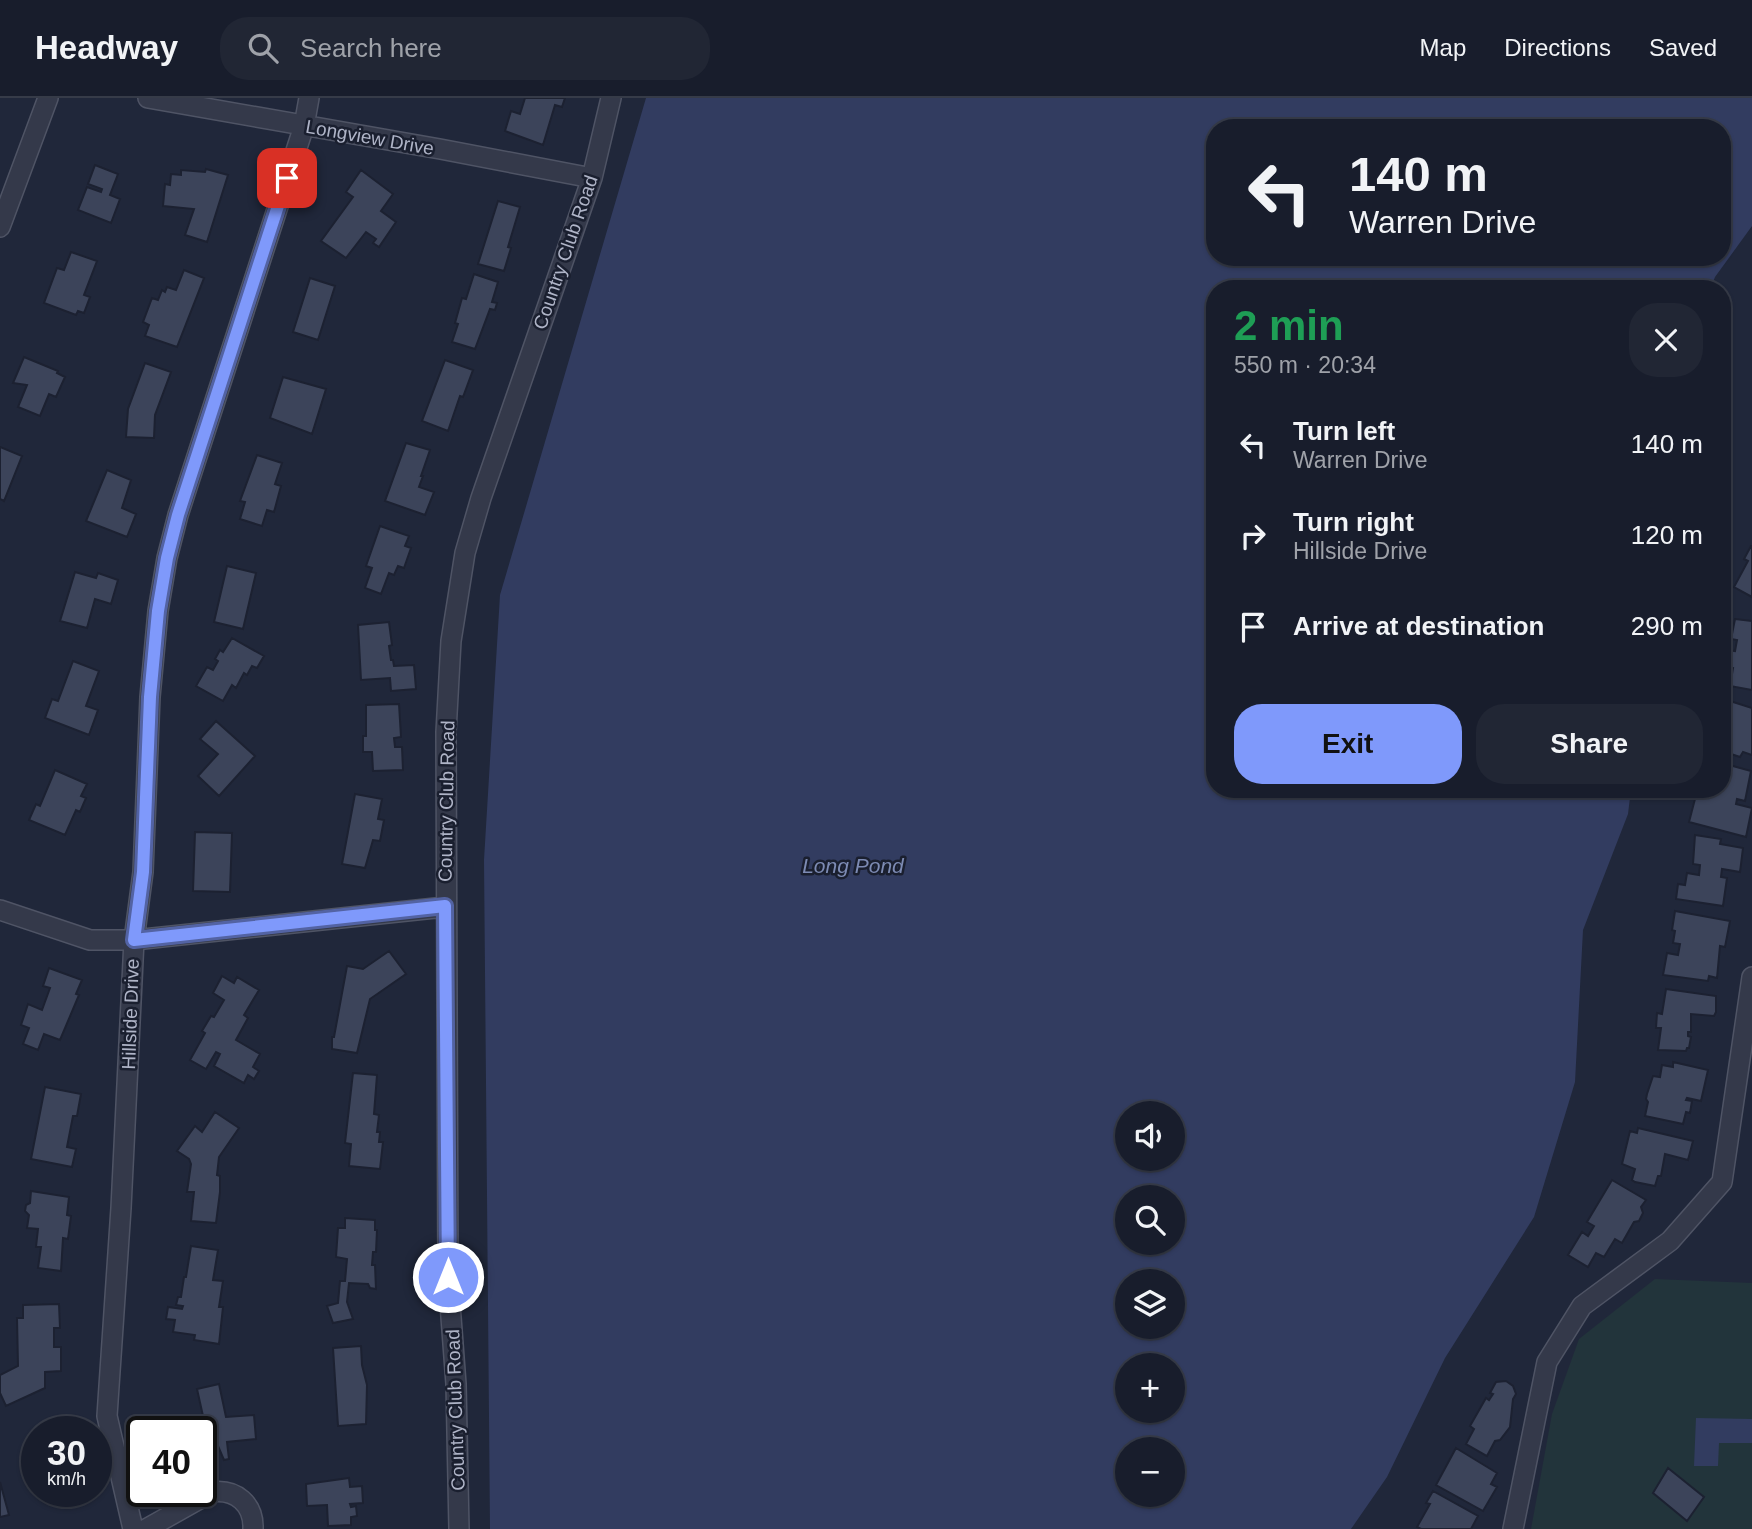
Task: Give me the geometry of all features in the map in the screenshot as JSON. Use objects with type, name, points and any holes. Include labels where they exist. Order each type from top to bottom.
[{"type":"street","points":[[0,228],[48,98]]},
{"type":"street","name":"Longview Drive","points":[[148,98],[592,178]]},
{"type":"street","name":"Hillside Drive","points":[[133,1529],[107,1416],[121,1208],[134,940],[143,872],[150,697],[158,611],[178,515],[304,126],[309,98]]},
{"type":"street","name":"Country Club Road","points":[[459,1529],[456,1384],[448,1277],[445,906],[446,732],[451,641],[465,553],[481,498],[592,178],[611,98]]},
{"type":"street","points":[[0,910],[90,940],[134,940],[445,906]]},
{"type":"street","points":[[1513,1529],[1548,1362],[1582,1306],[1670,1241],[1722,1182],[1752,977]]},
{"type":"street","points":[[146,1529],[212,1492],[223,1490],[235,1494],[246,1503],[252,1514],[253,1529]]},
{"type":"shaded area","points":[[1655,1279],[1752,1283],[1752,1529],[1531,1529],[1552,1414],[1579,1339]]},
{"type":"water","name":"Long Pond","points":[[646,98],[1752,98],[1752,226],[1731,255],[1731,119],[1206,119],[1206,266],[1723,266],[1714,280],[1206,280],[1206,798],[1630,798],[1628,814],[1583,930],[1575,1082],[1534,1217],[1445,1358],[1387,1477],[1351,1529],[490,1529],[484,860],[500,595]]},
{"type":"water","points":[[1696,1418],[1752,1419],[1752,1443],[1719,1443],[1718,1466],[1694,1466]]},
{"type":"building","points":[[525,98],[565,98],[562,107],[555,105],[543,145],[505,131],[511,111],[520,114]]},
{"type":"building","points":[[95,165],[118,174],[110,195],[120,199],[111,223],[78,210],[87,187],[101,192],[102,189],[88,184]]},
{"type":"building","points":[[206,169],[228,175],[207,242],[185,235],[194,209],[163,206],[165,184],[170,185],[171,174],[181,175],[181,170],[205,172]]},
{"type":"building","points":[[361,170],[393,194],[381,211],[396,222],[379,247],[373,243],[376,239],[366,232],[346,258],[321,241],[353,197],[346,192]]},
{"type":"building","points":[[498,201],[520,207],[504,271],[478,264]]},
{"type":"building","points":[[71,252],[97,261],[84,295],[90,297],[84,313],[78,311],[76,315],[44,303],[57,268],[64,270]]},
{"type":"building","points":[[184,270],[204,278],[177,347],[145,336],[149,325],[143,322],[152,298],[158,300],[162,290],[165,292],[167,287],[176,290]]},
{"type":"building","points":[[474,274],[498,282],[492,302],[497,303],[495,310],[490,309],[475,349],[452,342],[462,298],[466,299]]},
{"type":"building","points":[[310,278],[335,286],[318,340],[293,332]]},
{"type":"building","points":[[24,357],[58,371],[57,373],[65,377],[56,397],[49,394],[40,416],[18,407],[27,385],[13,383]]},
{"type":"building","points":[[445,360],[473,370],[463,397],[460,396],[448,431],[422,421]]},
{"type":"building","points":[[145,363],[171,372],[155,415],[154,438],[126,437],[128,409]]},
{"type":"building","points":[[283,377],[326,389],[312,434],[270,418]]},
{"type":"building","points":[[406,443],[430,450],[419,487],[434,492],[425,515],[385,501]]},
{"type":"building","points":[[0,447],[22,456],[4,501],[0,499]]},
{"type":"building","points":[[257,455],[282,463],[275,484],[281,486],[274,512],[267,510],[262,526],[240,519],[245,502],[240,501]]},
{"type":"building","points":[[107,470],[131,480],[122,508],[136,514],[127,537],[86,521]]},
{"type":"building","points":[[380,526],[409,536],[405,546],[411,548],[404,568],[398,566],[394,575],[389,573],[381,594],[365,588],[372,568],[366,566]]},
{"type":"building","points":[[1751,546],[1752,597],[1734,587],[1748,561],[1744,559]]},
{"type":"building","points":[[227,566],[256,573],[243,629],[214,622]]},
{"type":"building","points":[[75,572],[96,578],[98,573],[118,580],[111,604],[95,599],[87,628],[60,621]]},
{"type":"building","points":[[1735,619],[1752,621],[1752,690],[1731,686],[1731,650],[1735,651],[1737,640],[1731,639]]},
{"type":"building","points":[[389,622],[391,660],[394,666],[414,665],[416,689],[391,691],[390,678],[361,680],[358,625]]},
{"type":"building","points":[[232,638],[264,656],[257,668],[252,666],[247,675],[244,673],[236,688],[232,685],[223,701],[196,686],[207,667],[213,670],[220,650],[223,652]]},
{"type":"building","points":[[73,661],[99,671],[86,706],[98,710],[89,735],[45,718],[52,699],[58,701]]},
{"type":"building","points":[[1731,701],[1752,708],[1752,755],[1743,752],[1740,757],[1731,754]]},
{"type":"building","points":[[399,704],[401,737],[394,738],[395,747],[402,747],[403,770],[373,771],[372,752],[363,752],[366,705]]},
{"type":"building","points":[[216,721],[255,756],[219,796],[198,776],[218,754],[200,739]]},
{"type":"building","points":[[1731,765],[1751,771],[1745,801],[1737,799],[1736,804],[1752,808],[1746,837],[1689,822],[1695,798],[1731,798]]},
{"type":"building","points":[[55,770],[87,784],[81,796],[86,798],[80,812],[76,810],[65,835],[29,820],[36,804],[40,806]]},
{"type":"building","points":[[355,794],[382,799],[378,819],[384,820],[380,841],[373,840],[365,868],[342,864]]},
{"type":"building","points":[[195,832],[232,833],[230,892],[193,891]]},
{"type":"building","points":[[1695,835],[1721,839],[1720,844],[1743,848],[1740,872],[1722,869],[1721,877],[1727,878],[1723,906],[1676,899],[1678,884],[1685,885],[1687,873],[1699,875],[1700,865],[1693,864]]},
{"type":"building","points":[[1675,911],[1730,921],[1725,947],[1720,946],[1717,978],[1709,976],[1708,981],[1663,975],[1667,953],[1678,955],[1680,944],[1673,943],[1675,931],[1672,930]]},
{"type":"building","points":[[389,951],[406,974],[370,999],[357,1053],[332,1049],[332,1037],[347,966],[363,969]]},
{"type":"building","points":[[49,968],[82,980],[76,994],[79,995],[60,1040],[44,1034],[38,1050],[23,1044],[29,1028],[21,1025],[28,1004],[42,1010],[50,988],[43,986]]},
{"type":"building","points":[[222,976],[234,983],[237,977],[259,990],[244,1015],[248,1018],[236,1040],[260,1054],[253,1067],[259,1071],[254,1079],[248,1075],[244,1083],[214,1066],[220,1054],[216,1052],[206,1069],[190,1060],[205,1033],[202,1031],[224,1000],[213,993]]},
{"type":"building","points":[[1666,989],[1716,996],[1714,1016],[1691,1014],[1691,1032],[1688,1032],[1688,1036],[1691,1037],[1686,1051],[1658,1050],[1661,1028],[1656,1028],[1657,1013],[1662,1014]]},
{"type":"building","points":[[1673,1062],[1708,1070],[1701,1101],[1686,1100],[1692,1101],[1690,1113],[1686,1112],[1683,1124],[1645,1116],[1647,1094],[1653,1076],[1660,1077],[1662,1065],[1673,1067]]},
{"type":"building","points":[[353,1073],[377,1075],[374,1114],[379,1115],[377,1132],[380,1132],[379,1142],[383,1142],[380,1169],[349,1166],[351,1144],[345,1143]]},
{"type":"building","points":[[45,1087],[81,1094],[77,1116],[73,1116],[67,1147],[76,1149],[72,1167],[31,1159]]},
{"type":"building","points":[[215,1112],[239,1128],[219,1157],[217,1175],[220,1176],[220,1192],[216,1223],[191,1221],[194,1192],[187,1192],[191,1164],[189,1159],[177,1151],[195,1126],[202,1132]]},
{"type":"building","points":[[1638,1128],[1693,1141],[1688,1160],[1665,1154],[1661,1176],[1658,1176],[1655,1186],[1632,1180],[1635,1169],[1622,1164],[1630,1131],[1637,1133]]},
{"type":"building","points":[[1612,1180],[1646,1200],[1641,1207],[1643,1213],[1639,1221],[1634,1222],[1622,1243],[1615,1239],[1604,1257],[1596,1253],[1588,1267],[1568,1255],[1582,1232],[1588,1236],[1594,1226],[1587,1222]]},
{"type":"building","points":[[31,1191],[69,1197],[67,1215],[71,1216],[68,1239],[63,1238],[61,1271],[38,1268],[41,1247],[36,1247],[38,1229],[27,1228],[29,1215],[25,1211],[26,1205],[30,1203]]},
{"type":"building","points":[[345,1218],[375,1220],[376,1252],[373,1252],[372,1265],[375,1265],[376,1289],[370,1288],[368,1284],[349,1283],[347,1302],[353,1319],[333,1323],[327,1306],[338,1303],[340,1281],[345,1281],[347,1259],[336,1257],[338,1228],[345,1228]]},
{"type":"building","points":[[191,1246],[218,1250],[213,1280],[223,1281],[219,1307],[223,1307],[219,1344],[194,1340],[195,1335],[173,1332],[175,1320],[166,1319],[168,1307],[182,1309],[183,1306],[176,1305],[178,1297],[181,1297]]},
{"type":"building","points":[[59,1304],[60,1328],[54,1328],[54,1347],[61,1347],[61,1371],[45,1372],[45,1388],[6,1406],[0,1393],[0,1375],[18,1366],[17,1318],[23,1318],[23,1305]]},
{"type":"building","points":[[361,1346],[367,1385],[366,1424],[338,1426],[333,1348]]},
{"type":"building","points":[[1506,1381],[1513,1386],[1516,1394],[1510,1427],[1500,1440],[1495,1441],[1487,1456],[1466,1444],[1474,1429],[1470,1426],[1486,1398],[1489,1400],[1493,1394],[1490,1393],[1496,1382]]},
{"type":"building","points":[[219,1384],[226,1417],[254,1415],[256,1439],[227,1442],[229,1459],[224,1460],[217,1444],[217,1416],[203,1416],[197,1389]]},
{"type":"building","points":[[1456,1448],[1497,1473],[1491,1484],[1497,1487],[1483,1511],[1436,1485]]},
{"type":"building","points":[[1668,1468],[1704,1497],[1687,1521],[1653,1493]]},
{"type":"building","points":[[349,1478],[350,1487],[362,1486],[363,1503],[350,1504],[351,1507],[356,1506],[357,1516],[351,1517],[351,1525],[328,1526],[327,1505],[307,1506],[306,1484]]},
{"type":"building","points":[[0,1482],[9,1515],[0,1517]]},
{"type":"building","points":[[1433,1491],[1478,1516],[1471,1529],[1417,1527],[1430,1504],[1426,1503]]},
{"type":"route","points":[[287,178],[178,515],[167,558],[158,611],[150,697],[143,872],[134,940],[445,906],[448,1277]]}]
